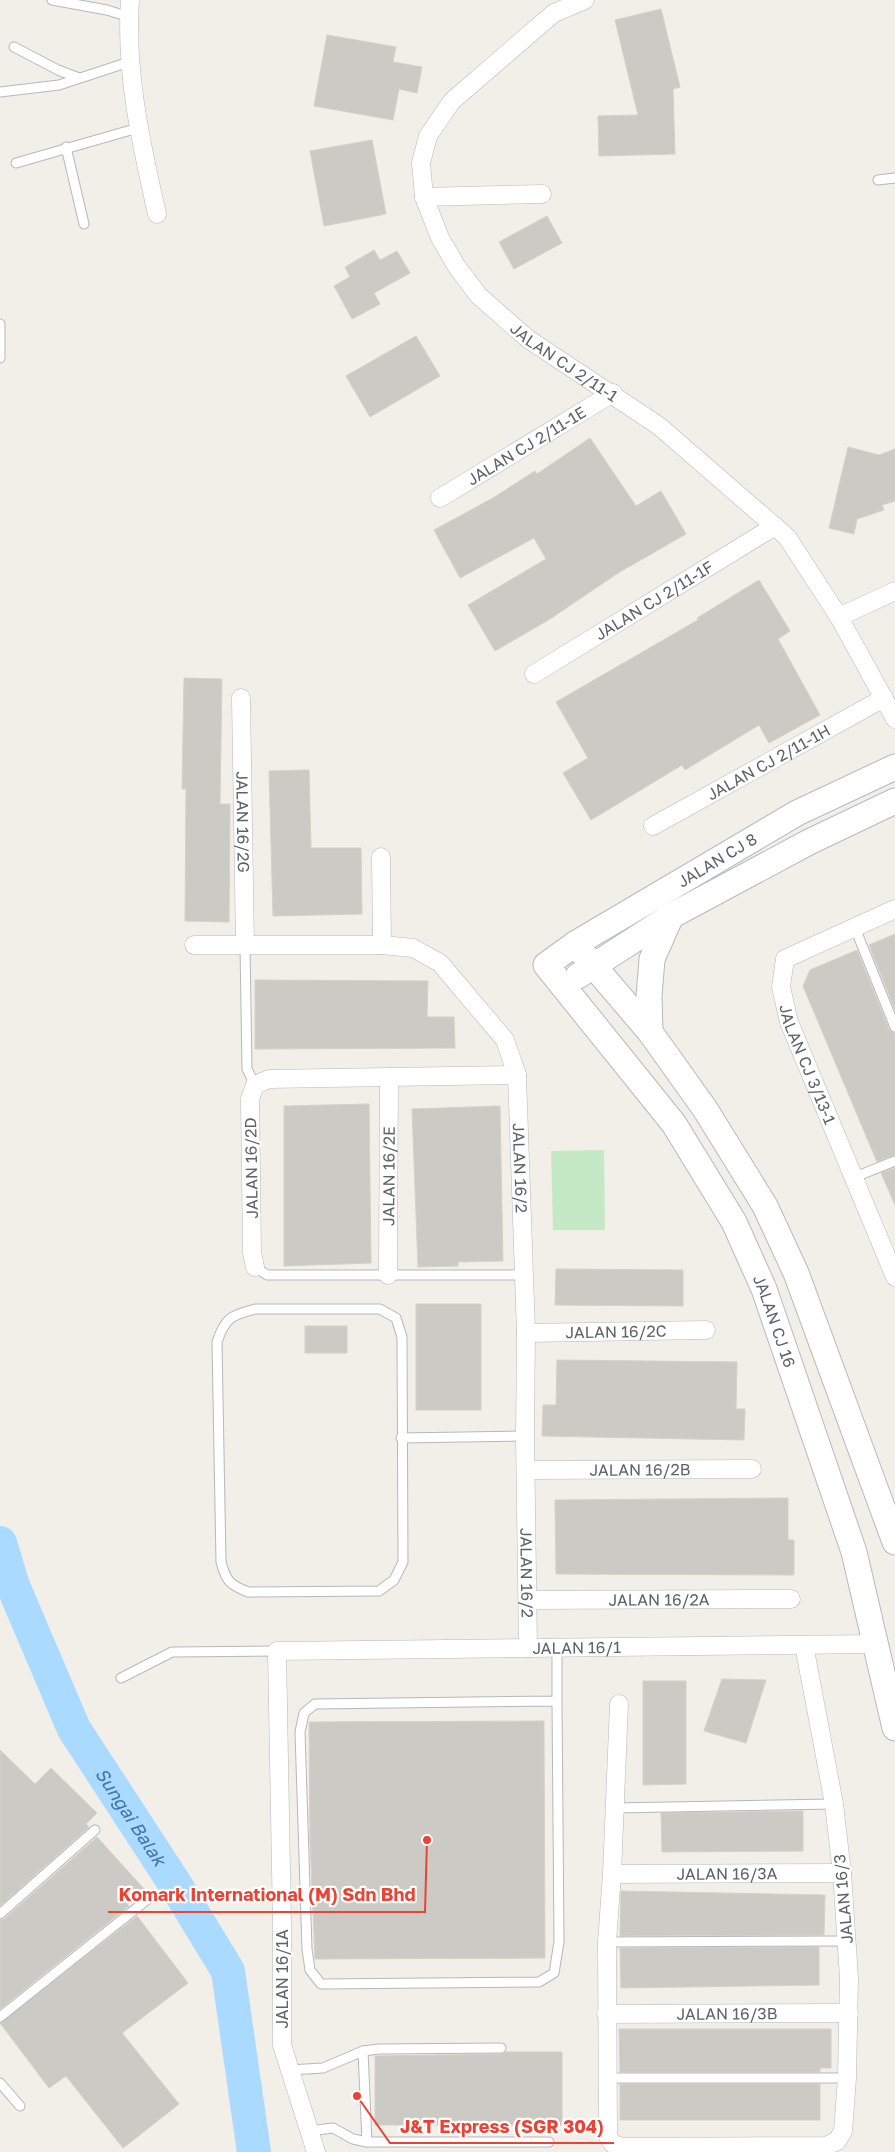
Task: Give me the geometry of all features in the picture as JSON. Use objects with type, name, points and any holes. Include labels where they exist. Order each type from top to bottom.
[{"type":"street","name":"JALAN CJ 2/11-1","points":[[585,0],[554,13],[452,101],[428,136],[421,162],[424,197],[440,238],[457,266],[479,296],[528,339],[613,393],[659,426],[787,537],[839,617],[895,718]]},
{"type":"street","points":[[129,8],[129,62],[138,128],[157,214]]},
{"type":"street","points":[[424,197],[542,194]]},
{"type":"street","name":"JALAN CJ 2/11-1E","points":[[440,498],[613,393]]},
{"type":"street","name":"JALAN CJ 2/11-1F","points":[[534,674],[775,526]]},
{"type":"street","points":[[839,617],[895,591]]},
{"type":"street","name":"JALAN 16/2G","points":[[241,698],[245,946]]},
{"type":"street","name":"JALAN CJ 2/11-1H","points":[[653,826],[884,698]]},
{"type":"street","name":"JALAN CJ 8","points":[[546,965],[575,944],[797,813],[895,767]]},
{"type":"street","name":"JALAN CJ 8","points":[[564,986],[671,916],[809,842],[895,801]]},
{"type":"street","points":[[381,857],[382,945]]},
{"type":"street","name":"JALAN CJ 3/13-1","points":[[895,910],[785,959],[781,987],[790,1022],[895,1277]]},
{"type":"street","points":[[650,1032],[649,996],[652,959],[671,916]]},
{"type":"street","points":[[575,944],[650,1032],[705,1109],[765,1206],[796,1273],[895,1541]]},
{"type":"street","name":"JALAN 16/2","points":[[194,945],[382,945],[413,948],[440,964],[505,1040],[517,1075],[525,1275],[528,1648]]},
{"type":"street","name":"JALAN CJ 16","points":[[546,965],[674,1124],[734,1222],[764,1289],[854,1552],[877,1644],[895,1728]]},
{"type":"street","points":[[262,1082],[389,1077],[517,1075]]},
{"type":"street","name":"JALAN 16/2E","points":[[388,1275],[389,1077]]},
{"type":"street","name":"JALAN 16/2D","points":[[254,1267],[252,1252],[250,1099],[262,1082]]},
{"type":"street","name":"JALAN 16/2C","points":[[526,1333],[706,1330]]},
{"type":"street","name":"JALAN 16/2B","points":[[526,1470],[752,1468]]},
{"type":"street","name":"JALAN 16/2A","points":[[528,1600],[791,1599]]},
{"type":"street","name":"JALAN 16/1","points":[[277,1651],[877,1644]]},
{"type":"street","name":"JALAN 16/3","points":[[607,2078],[608,2137],[613,2144],[623,2147],[826,2146],[837,2141],[843,2131],[849,2013],[847,1941],[842,1873],[834,1804],[804,1645]]},
{"type":"street","name":"JALAN 16/1A","points":[[277,1651],[282,1923],[282,2045],[316,2152]]},
{"type":"street","points":[[607,2078],[606,1942],[612,1874],[620,1704]]},
{"type":"street","name":"JALAN 16/3A","points":[[612,1874],[842,1873]]},
{"type":"street","name":"JALAN 16/3B","points":[[606,2014],[849,2013]]},
{"type":"lane","points":[[52,0],[107,10],[129,8]]},
{"type":"lane","points":[[14,48],[58,70],[79,78]]},
{"type":"lane","points":[[0,92],[59,85],[129,62]]},
{"type":"lane","points":[[16,162],[138,128]]},
{"type":"lane","points":[[66,148],[84,224]]},
{"type":"lane","points":[[878,180],[895,178]]},
{"type":"lane","points":[[0,324],[0,358]]},
{"type":"lane","points":[[855,928],[895,1027]]},
{"type":"lane","points":[[245,946],[247,1069],[262,1082]]},
{"type":"lane","points":[[855,1177],[895,1161]]},
{"type":"lane","points":[[254,1267],[267,1275],[525,1275]]},
{"type":"lane","points":[[255,1309],[380,1309],[396,1318],[402,1337],[401,1438],[403,1562],[394,1580],[379,1591],[248,1592],[235,1587],[225,1578],[221,1562],[217,1342],[222,1326],[234,1314],[255,1309]]},
{"type":"lane","points":[[401,1438],[525,1436]]},
{"type":"lane","points":[[557,1648],[559,1942],[554,1973],[539,1982],[320,1984],[310,1970],[307,1949],[300,1732],[304,1713],[315,1704],[557,1701]]},
{"type":"lane","points":[[121,1678],[172,1652],[277,1651]]},
{"type":"lane","points":[[615,1808],[834,1804]]},
{"type":"lane","points":[[0,1914],[95,1830]]},
{"type":"lane","points":[[0,2017],[148,1899]]},
{"type":"lane","points":[[606,1942],[847,1941]]},
{"type":"lane","points":[[289,2070],[323,2068],[363,2051],[378,2049],[501,2048]]},
{"type":"lane","points":[[363,2051],[366,2142]]},
{"type":"lane","points":[[607,2078],[847,2078]]},
{"type":"lane","points":[[0,2083],[20,2106]]},
{"type":"lane","points":[[309,2131],[333,2128],[353,2139],[366,2142],[548,2142]]},
{"type":"green space","points":[[604,1150],[605,1230],[553,1230],[551,1151]]},
{"type":"building","points":[[661,9],[680,87],[673,89],[675,154],[599,156],[598,116],[638,115],[615,20]]},
{"type":"building","points":[[327,35],[396,47],[393,62],[422,67],[417,93],[399,89],[393,120],[314,106]]},
{"type":"building","points":[[372,140],[386,214],[324,226],[310,151]]},
{"type":"building","points":[[547,216],[562,243],[514,269],[499,242]]},
{"type":"building","points":[[374,250],[380,260],[397,251],[410,273],[374,293],[380,304],[352,319],[334,286],[350,277],[345,267]]},
{"type":"building","points":[[416,336],[440,376],[370,417],[346,376]]},
{"type":"building","points":[[590,438],[636,506],[661,491],[686,534],[618,573],[550,619],[495,651],[468,605],[546,559],[534,538],[460,578],[434,530],[493,498],[535,471],[537,474]]},
{"type":"building","points":[[848,447],[879,455],[895,449],[895,501],[882,505],[884,510],[857,519],[854,534],[829,528]]},
{"type":"building","points":[[759,580],[790,631],[778,639],[820,715],[769,743],[759,725],[685,770],[682,765],[591,820],[563,773],[588,758],[556,702],[698,620],[697,618]]},
{"type":"building","points":[[184,678],[222,679],[220,804],[230,804],[229,922],[185,921],[186,789],[182,789]]},
{"type":"building","points":[[309,770],[311,848],[361,848],[362,914],[273,916],[269,771]]},
{"type":"building","points":[[895,934],[895,1010],[869,945]]},
{"type":"building","points":[[857,950],[889,1029],[895,1033],[895,1155],[877,1162],[803,986],[810,970]]},
{"type":"building","points":[[255,980],[428,981],[427,1017],[454,1017],[455,1048],[255,1049]]},
{"type":"building","points":[[369,1104],[371,1263],[284,1266],[284,1106]]},
{"type":"building","points":[[500,1106],[503,1261],[458,1262],[458,1266],[418,1267],[412,1109]]},
{"type":"building","points":[[895,1168],[895,1205],[881,1173]]},
{"type":"building","points":[[556,1269],[683,1270],[683,1306],[555,1305]]},
{"type":"building","points":[[416,1304],[481,1304],[481,1410],[416,1410]]},
{"type":"building","points":[[305,1326],[347,1326],[347,1353],[305,1353]]},
{"type":"building","points":[[557,1360],[737,1362],[736,1409],[745,1409],[744,1440],[542,1436],[543,1405],[556,1405]]},
{"type":"building","points":[[788,1498],[788,1540],[794,1540],[794,1575],[556,1574],[555,1500]]},
{"type":"building","points":[[722,1679],[766,1680],[746,1743],[704,1731]]},
{"type":"building","points":[[643,1681],[686,1681],[686,1784],[643,1785]]},
{"type":"building","points":[[544,1721],[545,1958],[315,1959],[310,1840],[309,1722]]},
{"type":"building","points":[[0,1750],[35,1784],[51,1768],[97,1813],[86,1824],[89,1827],[0,1906]]},
{"type":"building","points":[[803,1811],[803,1851],[662,1852],[661,1813]]},
{"type":"building","points":[[97,1837],[144,1889],[127,1904],[129,1906],[0,2009],[0,1920],[4,1919]]},
{"type":"building","points":[[621,1891],[825,1895],[824,1935],[620,1936]]},
{"type":"building","points":[[137,1916],[188,1983],[122,2033],[179,2104],[123,2148],[66,2076],[49,2088],[0,2023]]},
{"type":"building","points":[[819,1947],[819,1985],[621,1988],[620,1948]]},
{"type":"building","points":[[619,2029],[831,2029],[831,2068],[820,2068],[820,2072],[620,2072]]},
{"type":"building","points":[[506,2052],[562,2052],[562,2125],[375,2125],[375,2056],[501,2054]]},
{"type":"building","points":[[620,2084],[820,2084],[820,2120],[620,2120]]},
{"type":"waterway","name":"Sungai Balak","points":[[0,1543],[13,1586],[74,1729],[175,1884],[228,1971],[254,2152]]},
{"type":"place","name":"Komark International (M) Sdn Bhd","points":[[427,1840]]},
{"type":"place","name":"J&T Express (SGR 304)","points":[[357,2096]]}]
